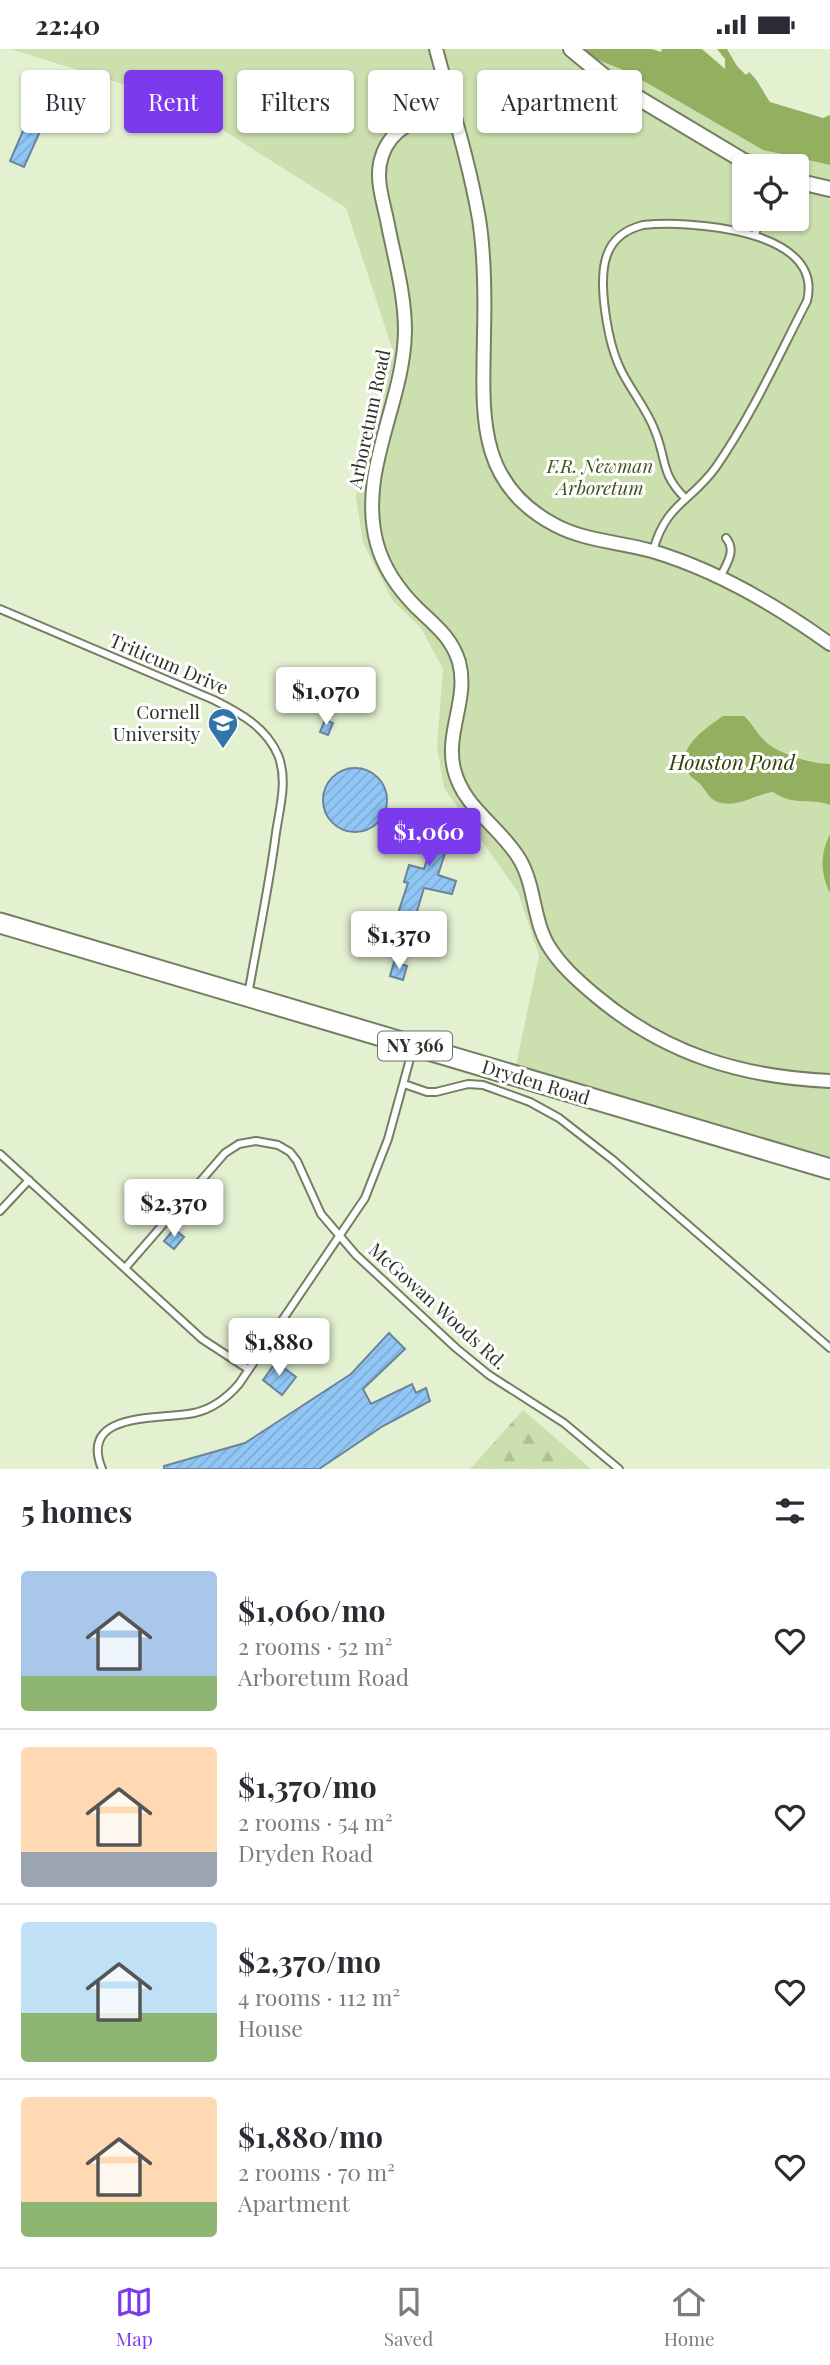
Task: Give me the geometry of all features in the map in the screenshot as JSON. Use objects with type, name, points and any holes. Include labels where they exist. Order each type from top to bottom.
[{"type":"main road","name":"Dryden Road","points":[[0,923],[830,1169]]},
{"type":"street","points":[[436,49],[442,70]]},
{"type":"street","points":[[571,49],[610,82],[733,154]]},
{"type":"street","name":"Arboretum Road","points":[[398,133],[387,145],[379,168],[379,180],[402,291],[405,335],[399,379],[374,474],[371,506],[377,543],[388,570],[405,595],[445,633],[454,647],[462,680],[462,697],[452,731],[451,751],[457,778],[471,804],[511,845],[523,865],[541,932],[553,953],[575,978],[612,1009],[677,1048],[713,1062],[750,1073],[788,1079],[830,1081]]},
{"type":"street","points":[[458,133],[479,219],[485,284],[484,425],[496,465],[521,499],[554,525],[580,535],[653,551],[720,578],[771,605],[830,644]]},
{"type":"street","points":[[809,184],[830,189]]},
{"type":"lane","points":[[653,551],[658,532],[666,518],[706,479],[731,442],[807,301],[808,277],[800,263],[772,243],[755,235],[717,227],[643,225],[625,232],[617,239],[607,256],[605,311],[613,351],[630,388],[655,430],[666,474],[672,485],[685,498]]},
{"type":"lane","points":[[755,235],[756,231]]},
{"type":"lane","points":[[720,578],[732,553],[726,538]]},
{"type":"lane","name":"Triticum Drive","points":[[0,609],[230,708],[256,725],[274,747],[282,767],[282,795],[272,866],[247,997]]},
{"type":"lane","points":[[102,1469],[98,1454],[100,1441],[113,1425],[204,1410],[229,1395],[340,1236],[373,1182],[414,1046]]},
{"type":"lane","points":[[404,1084],[427,1092],[468,1084],[483,1085],[530,1102],[559,1118],[622,1167],[830,1347]]},
{"type":"lane","name":"McGowan Woods Rd.","points":[[126,1267],[205,1174],[232,1148],[250,1142],[273,1143],[290,1152],[299,1165],[321,1214],[356,1255],[456,1348],[501,1384],[564,1423],[619,1469]]},
{"type":"lane","points":[[0,1154],[202,1339],[248,1369]]},
{"type":"lane","points":[[0,1211],[29,1179]]},
{"type":"green space","name":"F.R. Newman Arboretum","points":[[11,49],[585,49],[596,59],[623,70],[477,70],[477,133],[642,133],[642,80],[763,150],[781,154],[732,154],[732,231],[809,231],[809,160],[830,165],[830,1159],[516,1065],[539,956],[518,892],[444,788],[437,746],[443,669],[421,628],[393,601],[363,543],[356,497],[393,351],[346,208],[223,130],[223,70],[124,70],[124,84],[110,80],[110,70],[78,70]]},
{"type":"green space","points":[[523,1410],[591,1469],[470,1469]]},
{"type":"water","points":[[585,49],[652,49],[661,52],[662,49],[702,49],[725,69],[725,59],[717,49],[727,49],[737,66],[746,75],[749,72],[756,80],[770,102],[823,118],[830,115],[830,165],[809,160],[809,154],[781,154],[763,150],[642,80],[642,70],[623,70],[596,59]]},
{"type":"water","name":"Houston Pond","points":[[723,716],[744,716],[768,743],[784,753],[803,760],[830,764],[830,805],[795,801],[773,792],[727,804],[711,798],[689,774],[685,756],[693,741]]},
{"type":"water","points":[[830,834],[830,893],[822,863]]},
{"type":"building","points":[[22,133],[39,133],[24,167],[10,161]]},
{"type":"building","points":[[325,720],[333,723],[328,735],[320,732]]},
{"type":"building","points":[[349,768],[361,768],[378,777],[385,788],[385,812],[378,823],[361,832],[349,832],[337,827],[328,818],[323,806],[323,794],[328,782],[337,773]]},
{"type":"building","points":[[443,812],[457,816],[438,875],[456,881],[452,894],[424,888],[414,921],[397,916],[408,883],[404,882],[409,865],[424,869],[432,843],[423,839],[426,830],[430,831],[435,815],[441,818]]},
{"type":"building","points":[[394,962],[407,966],[403,980],[390,976]]},
{"type":"building","points":[[174,1229],[184,1237],[174,1249],[164,1241]]},
{"type":"building","points":[[389,1333],[405,1349],[363,1389],[371,1404],[412,1384],[416,1393],[426,1388],[430,1401],[383,1426],[319,1469],[164,1469],[164,1466],[245,1443],[351,1374]]},
{"type":"building","points":[[276,1362],[296,1377],[282,1395],[263,1380]]},
{"type":"place","name":"Cornell University","points":[[223,750]]}]
